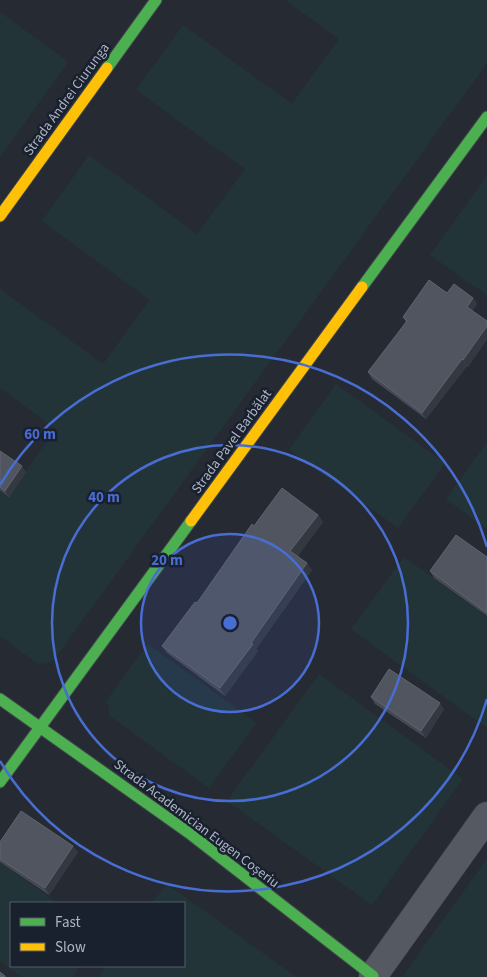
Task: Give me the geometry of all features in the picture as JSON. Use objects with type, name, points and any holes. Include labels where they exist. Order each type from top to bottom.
[{"type":"street","name":"Strada Andrei Ciurunga","points":[[0,216],[156,0]]},
{"type":"street","name":"Strada Pavel Barbălat","points":[[0,782],[487,117]]},
{"type":"street","name":"Strada Academician Eugen Coșeriu","points":[[0,699],[189,833],[373,976]]},
{"type":"street","points":[[373,976],[487,816]]},
{"type":"shaded area","points":[[285,0],[487,0],[487,63],[53,661],[38,664],[0,636],[0,488],[9,494],[56,429],[0,388],[0,289],[103,364],[150,300],[42,221],[89,155],[197,234],[245,169],[136,90],[183,25],[292,104],[339,39]]},
{"type":"shaded area","points":[[0,12],[68,62],[0,157]]},
{"type":"shaded area","points":[[487,176],[487,295],[430,255]]},
{"type":"shaded area","points":[[336,384],[445,463],[398,528],[289,450]]},
{"type":"shaded area","points":[[487,443],[487,529],[446,499]]},
{"type":"shaded area","points":[[404,557],[487,617],[487,728],[351,629]]},
{"type":"shaded area","points":[[148,644],[256,723],[209,788],[110,716],[107,700]]},
{"type":"shaded area","points":[[319,674],[463,779],[372,905],[227,801]]},
{"type":"shaded area","points":[[487,859],[487,977],[402,977]]},
{"type":"shaded area","points":[[0,862],[56,902],[10,902],[10,967],[79,967],[72,977],[22,977],[0,961]]},
{"type":"shaded area","points":[[167,884],[296,977],[99,977],[106,967],[185,967],[185,902],[153,902]]},
{"type":"building","points":[[429,280],[447,293],[454,284],[473,298],[467,307],[487,321],[487,326],[422,413],[368,372],[407,321],[403,317]]},
{"type":"building","points":[[0,451],[22,466],[5,491],[0,487]]},
{"type":"building","points":[[282,488],[318,515],[290,551],[307,563],[251,643],[253,644],[220,688],[162,646],[195,602],[197,603],[252,524],[254,526]]},
{"type":"building","points":[[456,535],[487,557],[487,613],[430,571]]},
{"type":"building","points":[[389,669],[440,703],[421,731],[371,697]]},
{"type":"building","points":[[21,811],[73,846],[45,888],[0,859],[0,842]]},
{"type":"traffic: fast","points":[[107,68],[156,0]]},
{"type":"traffic: fast","points":[[362,287],[487,117]]},
{"type":"traffic: fast","points":[[0,782],[191,521]]},
{"type":"traffic: fast","points":[[0,699],[189,833],[372,977]]},
{"type":"traffic: slow","points":[[0,216],[107,68]]},
{"type":"traffic: slow","points":[[191,521],[362,287]]}]
